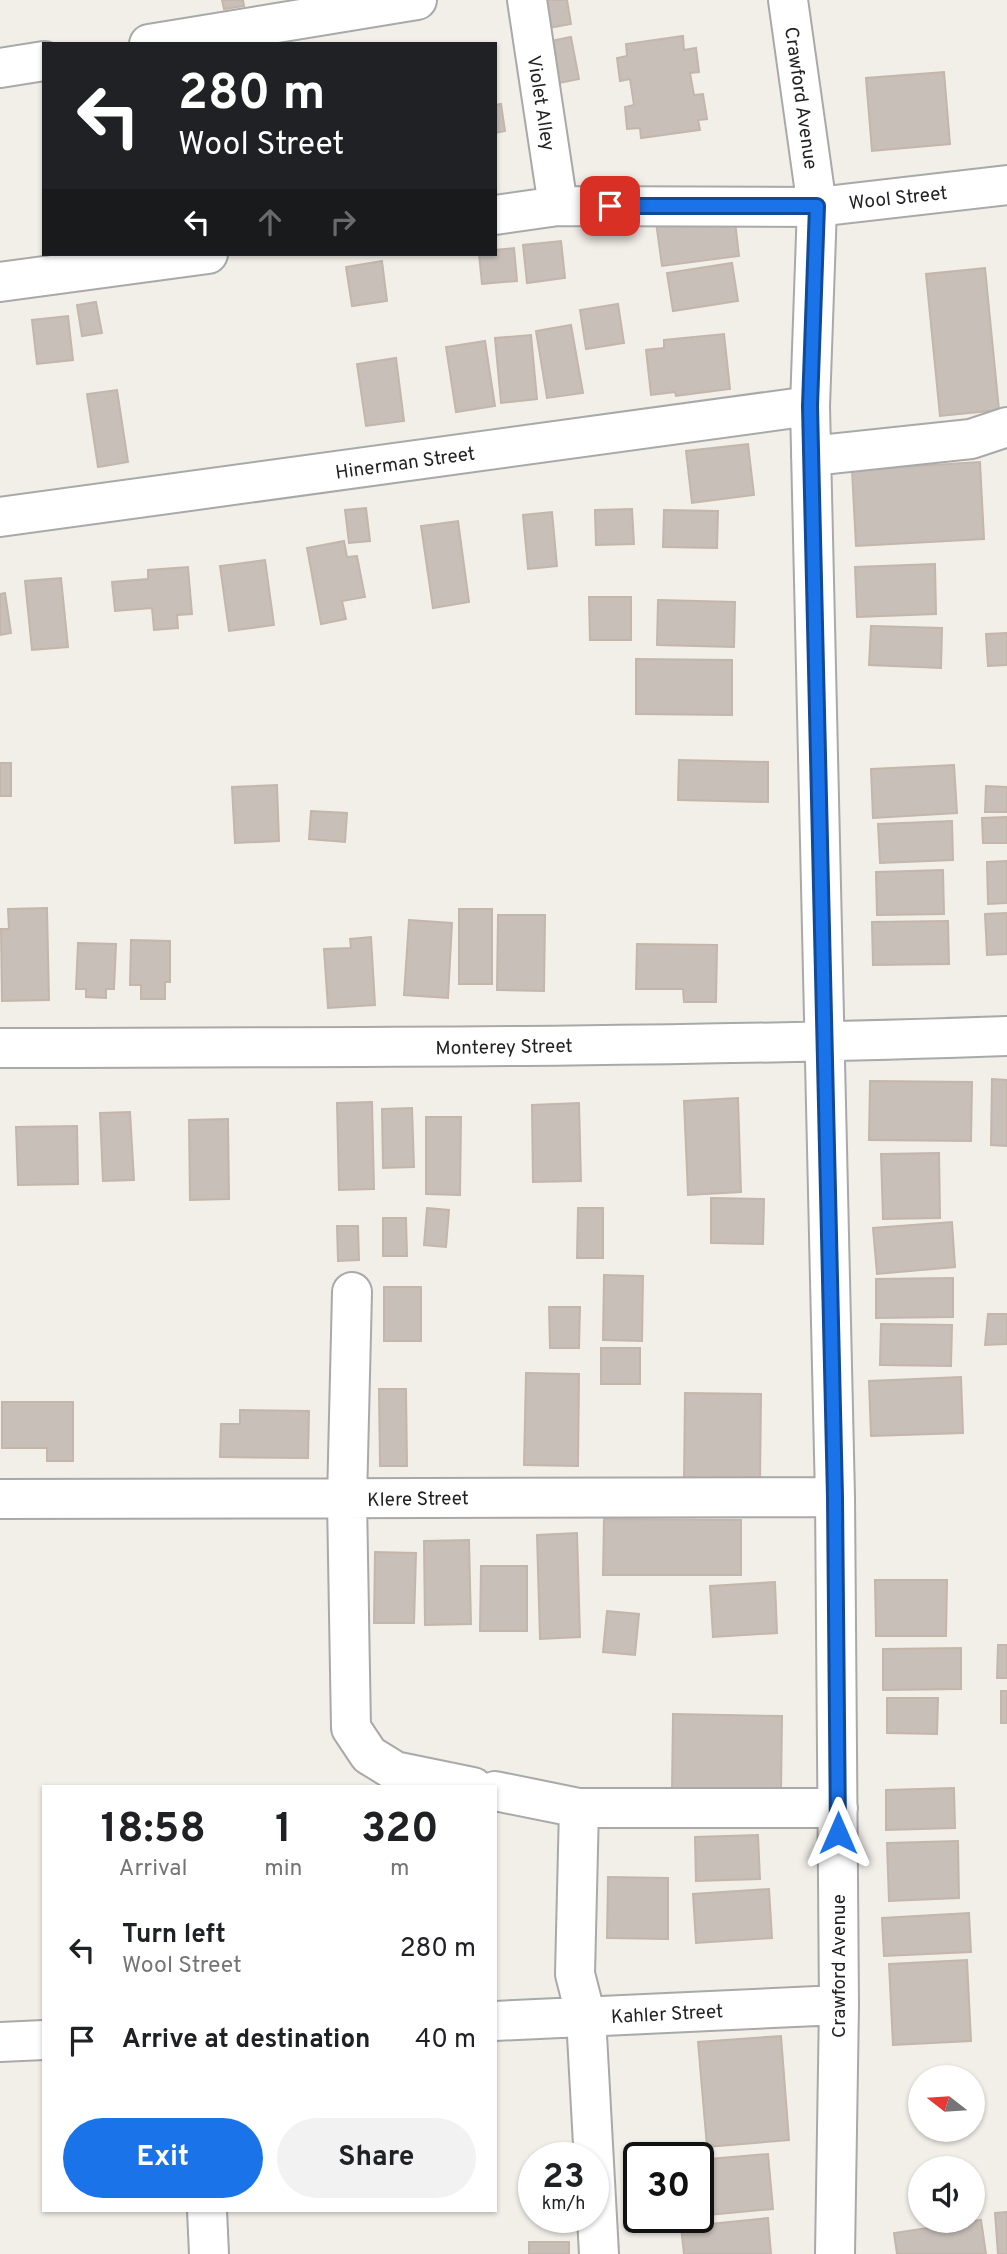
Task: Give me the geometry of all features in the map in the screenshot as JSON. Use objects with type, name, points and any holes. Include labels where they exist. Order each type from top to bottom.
[{"type":"street","points":[[161,42],[417,0]]},
{"type":"street","name":"Violet Alley","points":[[527,0],[558,206]]},
{"type":"street","name":"Crawford Avenue","points":[[789,0],[817,206],[810,406],[835,1497],[839,2005],[835,2254]]},
{"type":"street","points":[[0,68],[42,61]]},
{"type":"street","name":"Wool Street","points":[[497,215],[558,206],[817,206],[1007,185]]},
{"type":"street","points":[[1,278],[191,256]]},
{"type":"street","name":"Hinerman Street","points":[[0,517],[810,406]]},
{"type":"street","points":[[811,456],[971,439],[1007,427]]},
{"type":"street","name":"Monterey Street","points":[[0,1048],[466,1047],[825,1042],[1007,1036]]},
{"type":"street","points":[[352,1292],[347,1500],[351,1728],[369,1755],[395,1771],[463,1785]]},
{"type":"street","name":"Klere Street","points":[[0,1499],[835,1497]]},
{"type":"street","points":[[497,1791],[579,1808],[838,1808]]},
{"type":"street","points":[[579,1808],[575,1974],[586,2017],[599,2254]]},
{"type":"street","name":"Kahler Street","points":[[497,2021],[839,2005]]},
{"type":"street","points":[[0,2042],[42,2040]]},
{"type":"street","points":[[207,2212],[209,2254]]},
{"type":"building","points":[[222,0],[243,0],[244,6],[224,9]]},
{"type":"building","points":[[527,0],[567,0],[571,24],[532,31]]},
{"type":"building","points":[[683,36],[684,50],[696,48],[699,72],[690,73],[694,95],[703,94],[707,119],[698,120],[700,130],[641,138],[640,128],[627,129],[625,107],[634,105],[630,79],[620,81],[617,58],[627,56],[626,44]]},
{"type":"building","points":[[571,37],[579,79],[544,86],[536,44]]},
{"type":"building","points":[[944,72],[950,144],[872,151],[866,78]]},
{"type":"building","points":[[501,104],[505,131],[497,133],[497,105]]},
{"type":"building","points":[[734,212],[739,256],[662,266],[656,222]]},
{"type":"building","points":[[561,241],[565,278],[527,283],[523,245]]},
{"type":"building","points":[[514,248],[517,281],[482,284],[479,256],[497,256],[497,250]]},
{"type":"building","points":[[382,261],[387,301],[352,306],[346,267]]},
{"type":"building","points":[[732,263],[738,301],[673,311],[667,273]]},
{"type":"building","points":[[985,268],[999,410],[940,416],[926,274]]},
{"type":"building","points":[[96,302],[102,333],[82,336],[77,305]]},
{"type":"building","points":[[618,304],[624,343],[586,349],[580,310]]},
{"type":"building","points":[[68,316],[73,360],[37,364],[32,320]]},
{"type":"building","points":[[571,325],[583,393],[547,398],[536,331]]},
{"type":"building","points":[[724,334],[730,389],[676,396],[675,392],[651,395],[646,350],[664,348],[664,340]]},
{"type":"building","points":[[531,335],[537,399],[501,403],[495,338]]},
{"type":"building","points":[[485,341],[495,406],[456,412],[446,347]]},
{"type":"building","points":[[396,358],[404,421],[366,426],[357,364]]},
{"type":"building","points":[[117,390],[128,462],[98,467],[87,394]]},
{"type":"building","points":[[748,444],[754,495],[692,503],[686,451]]},
{"type":"building","points":[[980,462],[984,539],[856,546],[852,470]]},
{"type":"building","points":[[366,508],[370,541],[349,543],[345,510]]},
{"type":"building","points":[[632,509],[634,544],[596,545],[595,510]]},
{"type":"building","points":[[664,510],[718,511],[717,548],[663,547]]},
{"type":"building","points":[[552,512],[557,566],[528,569],[523,515]]},
{"type":"building","points":[[458,521],[469,602],[433,608],[421,526]]},
{"type":"building","points":[[344,541],[347,557],[357,556],[365,597],[342,601],[346,619],[321,624],[307,548]]},
{"type":"building","points":[[265,560],[274,625],[229,631],[220,566]]},
{"type":"building","points":[[935,564],[936,614],[857,617],[855,567]]},
{"type":"building","points":[[188,567],[192,614],[177,615],[178,628],[154,630],[152,608],[115,611],[112,582],[148,579],[148,570]]},
{"type":"building","points":[[61,578],[68,647],[32,650],[25,581]]},
{"type":"building","points":[[5,593],[11,633],[0,635],[0,594]]},
{"type":"building","points":[[589,597],[631,597],[631,640],[590,640]]},
{"type":"building","points":[[658,600],[735,602],[734,647],[657,645]]},
{"type":"building","points":[[871,626],[942,628],[941,668],[869,665]]},
{"type":"building","points":[[1007,633],[1007,665],[988,666],[986,634]]},
{"type":"building","points":[[636,659],[732,660],[732,715],[636,714]]},
{"type":"building","points":[[679,760],[768,762],[768,802],[678,800]]},
{"type":"building","points":[[0,763],[11,763],[11,796],[0,796]]},
{"type":"building","points":[[954,765],[957,813],[873,818],[871,769]]},
{"type":"building","points":[[277,785],[279,841],[235,843],[232,787]]},
{"type":"building","points":[[986,786],[1007,787],[1007,812],[985,812]]},
{"type":"building","points":[[311,811],[347,813],[345,842],[309,839]]},
{"type":"building","points":[[1007,817],[1007,843],[983,843],[982,818]]},
{"type":"building","points":[[952,821],[953,860],[880,863],[878,824]]},
{"type":"building","points":[[1007,861],[1007,903],[988,904],[987,862]]},
{"type":"building","points":[[943,870],[944,914],[877,915],[876,872]]},
{"type":"building","points":[[47,908],[49,1000],[2,1001],[1,929],[9,929],[8,909]]},
{"type":"building","points":[[459,909],[492,909],[492,984],[459,984]]},
{"type":"building","points":[[1007,913],[1007,954],[987,955],[985,914]]},
{"type":"building","points":[[498,915],[545,915],[544,991],[497,990]]},
{"type":"building","points":[[409,920],[452,923],[448,998],[404,995]]},
{"type":"building","points":[[948,921],[949,964],[873,965],[872,922]]},
{"type":"building","points":[[371,937],[375,1005],[328,1008],[324,949],[351,948],[350,939]]},
{"type":"building","points":[[131,940],[170,941],[170,982],[165,982],[165,999],[141,999],[141,985],[130,985]]},
{"type":"building","points":[[78,943],[116,944],[114,989],[106,989],[106,998],[86,997],[86,989],[76,989]]},
{"type":"building","points":[[637,944],[717,945],[716,1002],[684,1002],[683,989],[636,989]]},
{"type":"building","points":[[992,1079],[1007,1080],[1007,1146],[991,1145]]},
{"type":"building","points":[[870,1081],[972,1082],[971,1141],[869,1140]]},
{"type":"building","points":[[738,1098],[741,1192],[688,1195],[684,1101]]},
{"type":"building","points":[[372,1102],[374,1189],[339,1190],[337,1103]]},
{"type":"building","points":[[579,1103],[581,1181],[533,1182],[532,1105]]},
{"type":"building","points":[[412,1108],[414,1167],[383,1168],[382,1109]]},
{"type":"building","points":[[130,1112],[134,1180],[103,1181],[100,1113]]},
{"type":"building","points":[[426,1117],[461,1117],[460,1195],[426,1194]]},
{"type":"building","points":[[228,1119],[229,1199],[190,1200],[189,1120]]},
{"type":"building","points":[[77,1126],[78,1184],[18,1185],[16,1127]]},
{"type":"building","points":[[939,1153],[940,1218],[883,1219],[881,1154]]},
{"type":"building","points":[[711,1198],[764,1199],[763,1244],[711,1243]]},
{"type":"building","points":[[427,1208],[449,1210],[446,1247],[424,1245]]},
{"type":"building","points":[[578,1208],[603,1208],[603,1258],[577,1258]]},
{"type":"building","points":[[383,1218],[406,1218],[407,1256],[383,1256]]},
{"type":"building","points":[[952,1222],[955,1267],[877,1274],[873,1228]]},
{"type":"building","points":[[337,1226],[358,1226],[359,1260],[338,1261]]},
{"type":"building","points":[[604,1275],[643,1276],[642,1341],[603,1340]]},
{"type":"building","points":[[953,1278],[953,1317],[876,1318],[876,1279]]},
{"type":"building","points":[[384,1287],[421,1287],[421,1341],[384,1341]]},
{"type":"building","points":[[549,1307],[580,1307],[579,1348],[550,1348]]},
{"type":"building","points":[[988,1314],[1007,1314],[1007,1344],[985,1345]]},
{"type":"building","points":[[881,1324],[952,1325],[951,1366],[880,1365]]},
{"type":"building","points":[[601,1348],[640,1348],[640,1384],[601,1384]]},
{"type":"building","points":[[526,1373],[579,1374],[578,1466],[524,1465]]},
{"type":"building","points":[[961,1377],[963,1433],[871,1436],[869,1381]]},
{"type":"building","points":[[379,1389],[406,1389],[407,1466],[380,1466]]},
{"type":"building","points":[[685,1393],[761,1394],[760,1483],[684,1482]]},
{"type":"building","points":[[2,1402],[73,1402],[73,1461],[47,1461],[47,1448],[2,1448]]},
{"type":"building","points":[[240,1410],[309,1411],[308,1458],[220,1457],[221,1424],[240,1424]]},
{"type":"building","points":[[604,1519],[741,1520],[741,1575],[603,1575]]},
{"type":"building","points":[[577,1533],[580,1637],[540,1639],[537,1535]]},
{"type":"building","points":[[469,1540],[471,1624],[425,1625],[424,1541]]},
{"type":"building","points":[[375,1552],[416,1553],[414,1623],[374,1623]]},
{"type":"building","points":[[481,1566],[527,1566],[527,1631],[480,1631]]},
{"type":"building","points":[[875,1580],[947,1580],[946,1636],[876,1636]]},
{"type":"building","points":[[775,1582],[777,1633],[713,1637],[710,1586]]},
{"type":"building","points":[[607,1611],[639,1614],[635,1655],[603,1652]]},
{"type":"building","points":[[998,1645],[1007,1645],[1007,1678],[997,1678]]},
{"type":"building","points":[[961,1648],[961,1689],[883,1690],[883,1649]]},
{"type":"building","points":[[1001,1691],[1007,1691],[1007,1723],[1001,1723]]},
{"type":"building","points":[[887,1698],[938,1698],[937,1734],[887,1733]]},
{"type":"building","points":[[673,1714],[782,1716],[781,1794],[672,1793]]},
{"type":"building","points":[[954,1788],[955,1828],[886,1830],[886,1790]]},
{"type":"building","points":[[758,1835],[760,1879],[696,1881],[695,1837]]},
{"type":"building","points":[[958,1841],[959,1898],[889,1901],[887,1843]]},
{"type":"building","points":[[608,1877],[668,1878],[668,1939],[607,1938]]},
{"type":"building","points":[[769,1889],[772,1938],[696,1943],[693,1894]]},
{"type":"building","points":[[969,1913],[971,1952],[884,1956],[882,1918]]},
{"type":"building","points":[[967,1960],[971,2041],[893,2045],[889,1964]]},
{"type":"building","points":[[781,2036],[789,2140],[714,2146],[714,2142],[707,2142],[698,2042]]},
{"type":"building","points":[[768,2154],[773,2209],[714,2215],[714,2159]]},
{"type":"building","points":[[1007,2212],[1007,2254],[998,2254],[995,2213]]},
{"type":"building","points":[[768,2218],[771,2254],[684,2254],[682,2233],[714,2233],[714,2224]]},
{"type":"building","points":[[894,2233],[983,2233],[986,2254],[897,2254]]},
{"type":"building","points":[[529,2242],[569,2242],[569,2254],[529,2254]]},
{"type":"route","points":[[610,206],[817,206],[810,406],[835,1497],[838,1833]]}]
